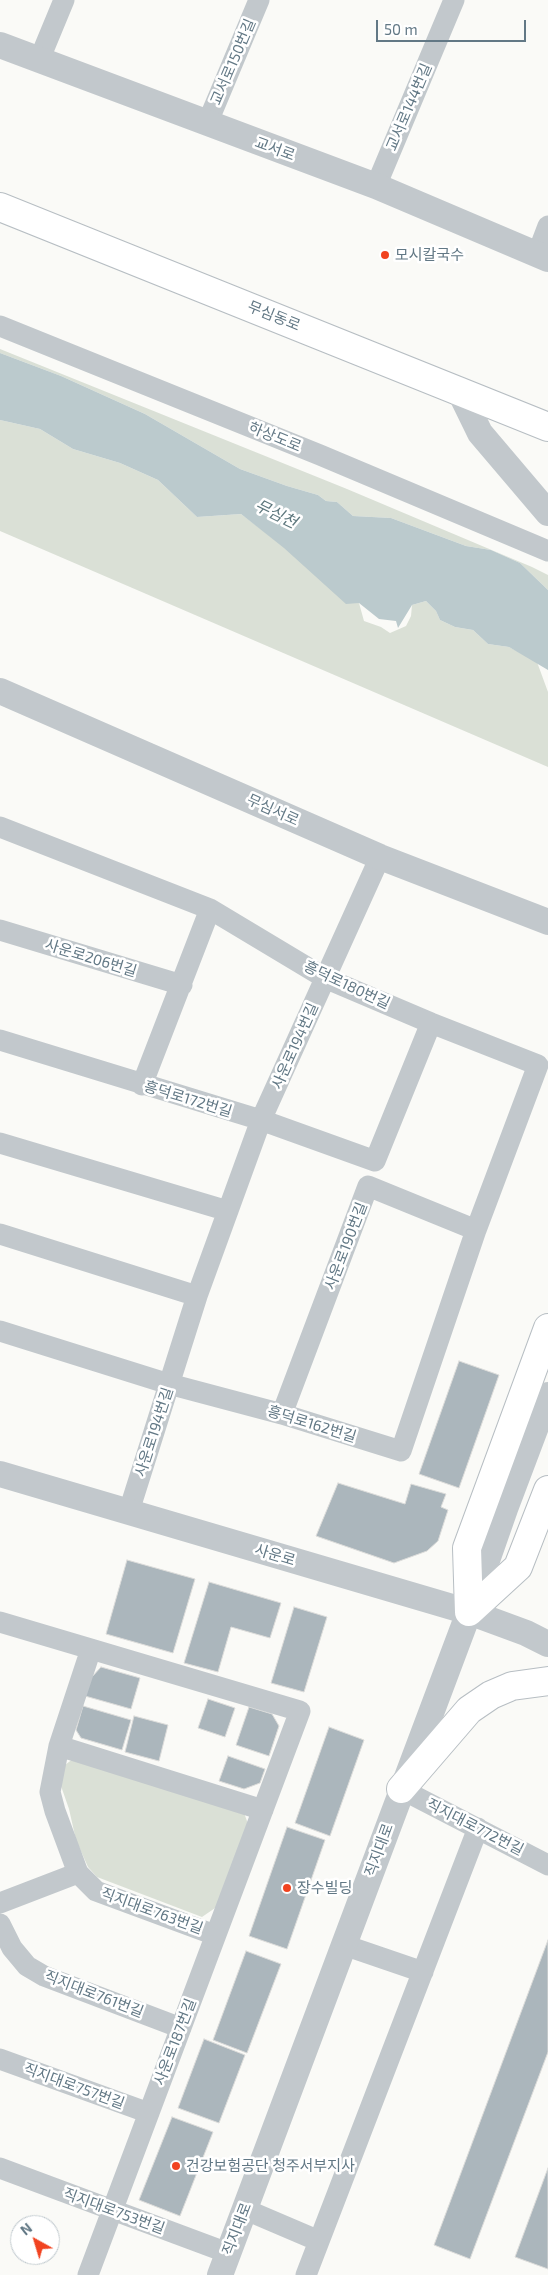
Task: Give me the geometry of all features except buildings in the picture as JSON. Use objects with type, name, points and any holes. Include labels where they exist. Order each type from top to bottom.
[{"type":"main road","name":"무심동로","points":[[0,207],[548,427]]},
{"type":"main road","points":[[469,1612],[467,1548],[548,1328]]},
{"type":"main road","points":[[469,1612],[518,1567],[548,1490]]},
{"type":"main road","points":[[401,1789],[469,1710],[491,1695],[512,1686],[548,1681]]},
{"type":"street","points":[[40,58],[64,0]]},
{"type":"street","name":"교서로150번길","points":[[207,124],[260,0]]},
{"type":"street","name":"교서로144번길","points":[[376,186],[454,0]]},
{"type":"street","name":"교서로","points":[[0,45],[40,58],[207,124],[376,186],[542,257]]},
{"type":"street","points":[[542,257],[548,226]]},
{"type":"street","name":"하상도로","points":[[0,326],[320,455],[548,552]]},
{"type":"street","points":[[459,390],[480,433],[548,513]]},
{"type":"street","name":"무심서로","points":[[0,691],[380,856],[548,922]]},
{"type":"street","name":"흥덕로180번길","points":[[0,827],[210,909],[325,978],[431,1023],[538,1065],[476,1230]]},
{"type":"street","name":"사운로194번길","points":[[128,1511],[197,1296],[261,1120],[380,856]]},
{"type":"street","points":[[142,1085],[210,909]]},
{"type":"street","name":"사운로206번길","points":[[0,930],[182,985]]},
{"type":"street","name":"흥덕로172번길","points":[[0,1040],[261,1120],[376,1161],[431,1023]]},
{"type":"street","points":[[0,1143],[228,1211]]},
{"type":"street","name":"사운로190번길","points":[[282,1414],[368,1186],[476,1230]]},
{"type":"street","name":"흥덕로162번길","points":[[0,1331],[169,1384],[282,1414],[401,1451],[476,1230]]},
{"type":"street","points":[[0,1234],[197,1296]]},
{"type":"street","name":"직지대로","points":[[224,2264],[469,1612],[548,1395]]},
{"type":"street","name":"사운로","points":[[0,1474],[469,1612],[526,1633],[548,1644]]},
{"type":"street","points":[[0,1622],[91,1649]]},
{"type":"street","name":"직지대로763번길","points":[[91,1649],[59,1746],[50,1792],[78,1873],[96,1890],[215,1935]]},
{"type":"street","name":"사운로187번길","points":[[88,2275],[300,1711],[91,1649]]},
{"type":"street","points":[[59,1746],[263,1810]]},
{"type":"street","name":"직지대로772번길","points":[[401,1789],[548,1865]]},
{"type":"street","points":[[306,2275],[478,1828]]},
{"type":"street","points":[[0,1903],[78,1873]]},
{"type":"street","name":"직지대로761번길","points":[[0,1924],[12,1948],[27,1966],[44,1976],[181,2028]]},
{"type":"street","points":[[344,1945],[423,1972]]},
{"type":"street","name":"직지대로757번길","points":[[0,2059],[149,2113]]},
{"type":"street","name":"직지대로753번길","points":[[0,2168],[112,2210],[224,2264]]},
{"type":"street","points":[[244,2209],[320,2241]]},
{"type":"shaded area","points":[[0,349],[347,489],[532,567],[548,575],[548,590],[520,563],[491,550],[466,546],[391,518],[353,516],[337,502],[326,501],[318,495],[240,469],[145,414],[61,376],[0,353]]},
{"type":"shaded area","points":[[0,420],[40,429],[73,449],[120,463],[158,480],[197,517],[241,514],[359,603],[364,621],[381,627],[390,633],[406,626],[411,616],[412,605],[426,601],[436,611],[440,620],[455,627],[473,630],[488,644],[509,647],[537,662],[548,692],[548,767],[0,531]]},
{"type":"shaded area","points":[[78,1755],[242,1807],[248,1824],[218,1906],[202,1917],[97,1877],[88,1867],[76,1840],[69,1809],[61,1786],[65,1765]]},
{"type":"water","name":"무심천","points":[[0,353],[61,376],[145,414],[240,469],[318,495],[326,501],[337,502],[353,516],[391,518],[466,546],[491,550],[520,563],[548,590],[548,670],[509,647],[488,644],[473,630],[455,627],[440,620],[436,611],[426,601],[412,605],[398,628],[396,621],[379,619],[359,603],[346,604],[284,548],[241,514],[197,517],[158,480],[120,463],[73,449],[40,429],[0,420]]},
{"type":"place","name":"모시칼국수","points":[[385,255]]},
{"type":"place","name":"장수빌딩","points":[[287,1888]]},
{"type":"place","name":"건강보험공단 청주서부지사","points":[[176,2166]]}]
